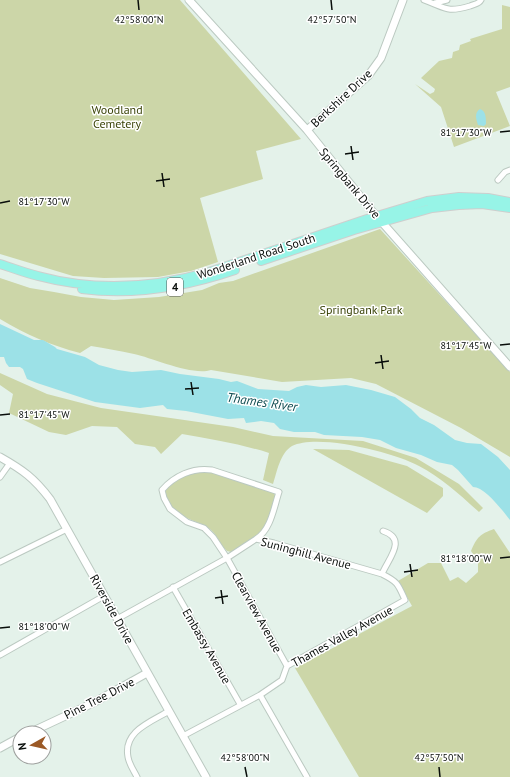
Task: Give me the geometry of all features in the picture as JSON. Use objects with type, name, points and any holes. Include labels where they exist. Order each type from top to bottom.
[{"type":"main road","name":"Springbank Drive","points":[[189,0],[307,130],[380,219],[510,367]]},
{"type":"main road","name":"Berkshire Drive","points":[[307,130],[368,76],[381,58],[402,0]]},
{"type":"main road","name":"Wonderland Road South","points":[[0,270],[68,288],[133,292],[152,290],[177,286],[221,275],[427,201],[459,197],[482,198],[510,202]]},
{"type":"main road","name":"Wonderland Road South","points":[[0,264],[38,276],[82,284],[109,286],[152,284],[183,279],[208,272],[352,224],[459,204],[482,204],[510,208]]},
{"type":"main road","name":"Riverside Drive","points":[[0,457],[21,470],[38,484],[50,499],[206,777]]},
{"type":"main road","name":"Pine Tree Drive","points":[[46,725],[93,703],[147,673]]},
{"type":"main road","points":[[0,748],[12,741]]},
{"type":"street","points":[[424,0],[447,10],[456,10],[479,3],[482,0]]},
{"type":"street","points":[[434,4],[447,0]]},
{"type":"street","points":[[498,180],[505,172],[510,170]]},
{"type":"street","points":[[0,477],[10,463]]},
{"type":"street","name":"Clearview Avenue","points":[[256,539],[264,532],[268,525],[279,492],[212,470],[201,468],[190,471],[167,484],[162,490],[164,498],[170,509],[187,522],[204,528],[214,537],[287,666]]},
{"type":"street","points":[[0,562],[67,529]]},
{"type":"street","points":[[382,574],[396,546],[395,540],[389,532],[383,530]]},
{"type":"street","name":"Suninghill Avenue","points":[[117,619],[227,558],[256,539],[382,574],[394,580],[398,584],[405,600]]},
{"type":"street","name":"Embassy Avenue","points":[[173,587],[240,704]]},
{"type":"street","points":[[0,655],[104,596]]},
{"type":"street","name":"Thames Valley Avenue","points":[[183,736],[240,704],[260,695],[282,680],[287,666],[405,600]]},
{"type":"street","points":[[260,695],[307,777]]},
{"type":"street","points":[[137,777],[128,758],[127,748],[130,738],[135,731],[169,711]]},
{"type":"green space","name":"Woodland Cemetery","points":[[0,0],[180,0],[301,139],[256,151],[263,179],[200,198],[218,262],[191,271],[158,277],[104,278],[73,276],[0,254]]},
{"type":"green space","points":[[502,5],[510,7],[510,87],[496,92],[510,126],[454,147],[441,107],[415,84],[430,94],[434,92],[435,89],[421,78],[439,61],[452,58],[453,52],[459,50],[460,45],[471,41],[470,39],[502,29]]},
{"type":"green space","name":"Springbank Park","points":[[380,229],[510,372],[510,457],[461,428],[376,384],[351,378],[282,382],[211,370],[194,371],[134,354],[91,346],[80,353],[39,339],[0,319],[0,278],[30,288],[81,297],[114,300],[159,297],[202,290],[219,283],[233,281]]},
{"type":"green space","points":[[0,373],[47,394],[101,408],[233,427],[273,436],[363,441],[416,458],[459,484],[483,508],[479,512],[443,481],[419,466],[392,455],[356,446],[319,442],[304,443],[292,446],[282,458],[273,484],[263,480],[269,453],[237,444],[182,434],[161,454],[155,447],[135,444],[117,427],[92,426],[66,435],[49,432],[9,413],[13,394],[0,385]]},
{"type":"green space","points":[[313,449],[349,450],[407,466],[443,488],[443,496],[427,513]]},
{"type":"green space","points":[[197,471],[207,471],[274,493],[275,495],[271,511],[262,531],[252,540],[231,552],[227,551],[211,530],[204,525],[184,516],[172,507],[167,500],[165,492],[168,486],[175,481]]},
{"type":"green space","points":[[494,529],[510,553],[510,777],[359,777],[295,668],[412,606],[398,581],[428,563],[441,563],[450,581],[458,577],[466,583],[478,572],[478,561],[471,551],[473,546],[477,539]]},
{"type":"water","points":[[480,109],[485,115],[486,124],[484,126],[478,125],[477,121],[476,114]]},
{"type":"water","name":"Thames River","points":[[0,324],[34,340],[43,340],[57,349],[85,357],[99,365],[118,370],[132,372],[161,370],[231,382],[237,381],[258,389],[289,391],[306,385],[321,387],[346,385],[395,397],[420,418],[434,425],[455,440],[481,444],[498,457],[510,470],[510,520],[488,495],[478,488],[473,487],[452,465],[437,462],[421,455],[396,448],[380,440],[362,437],[324,435],[315,432],[294,432],[280,429],[274,423],[261,421],[246,423],[244,418],[228,419],[167,409],[163,405],[140,408],[95,402],[37,383],[27,379],[23,369],[20,367],[9,367],[4,357],[0,357]]}]
